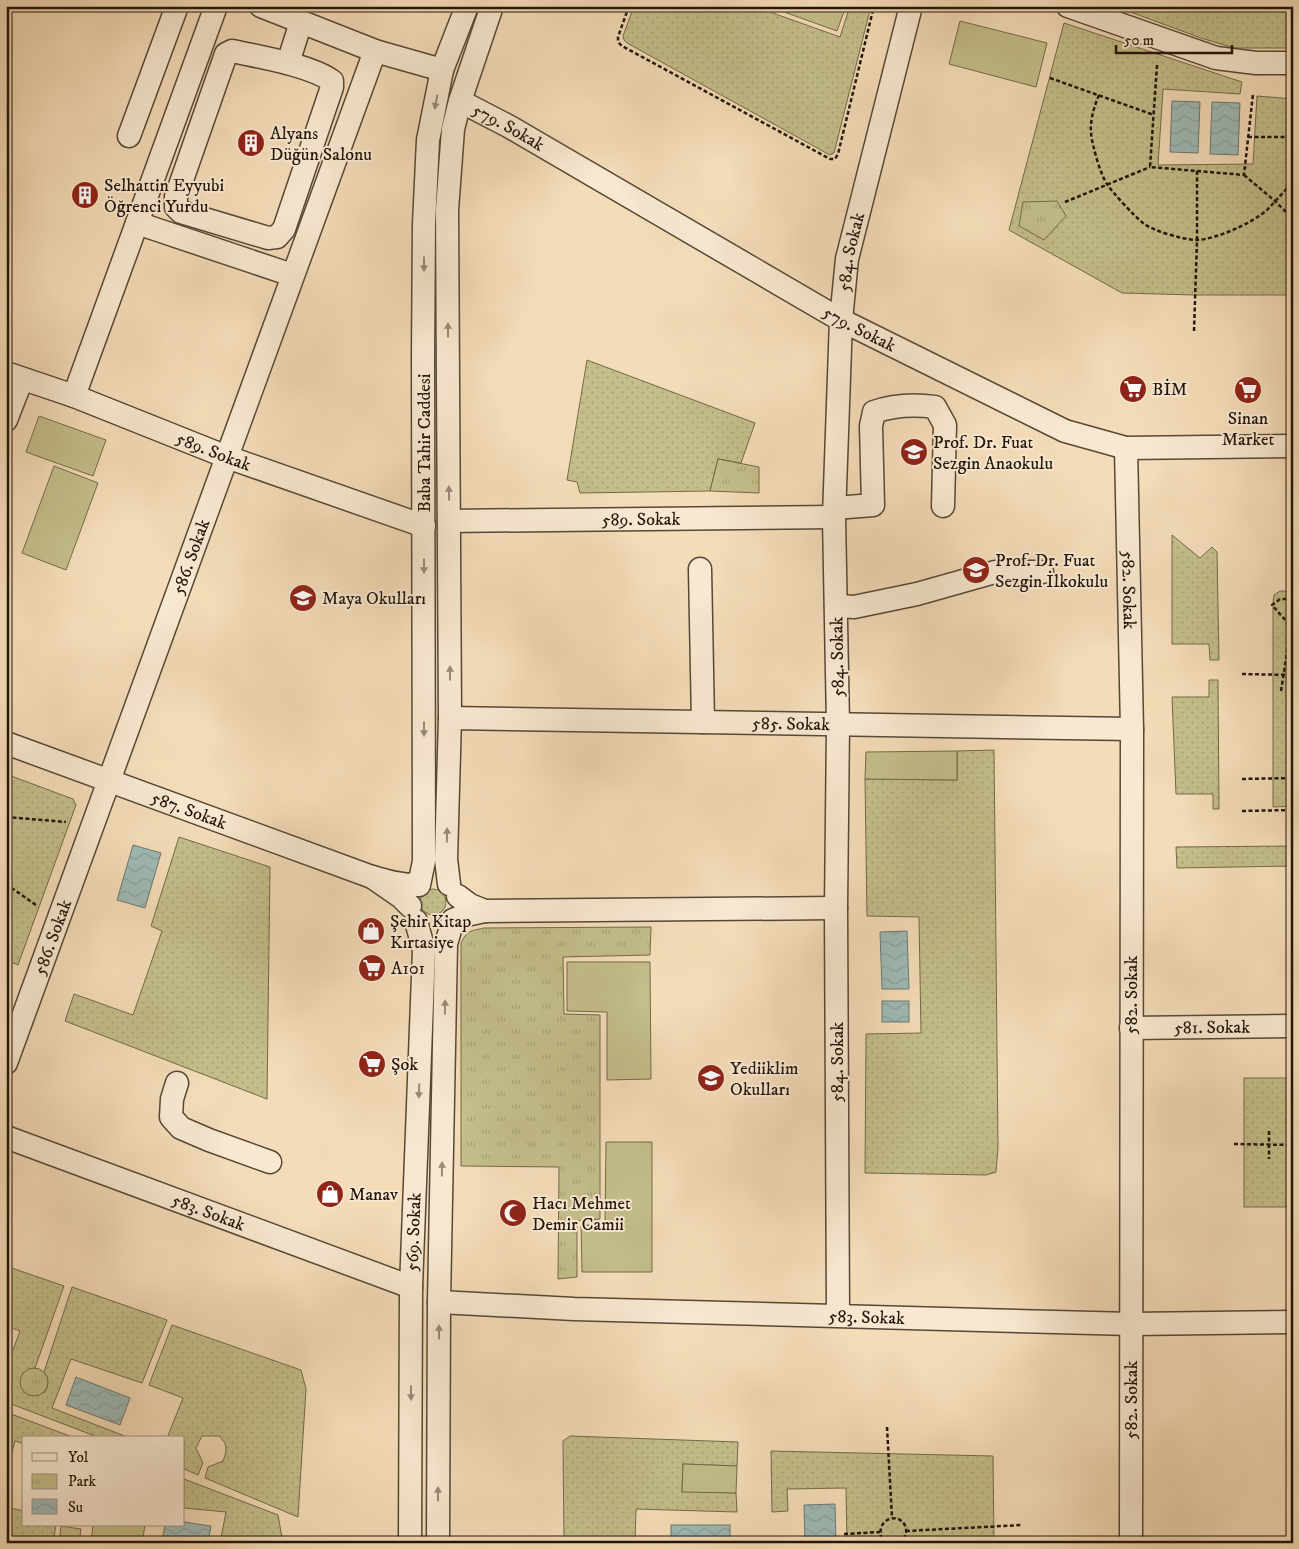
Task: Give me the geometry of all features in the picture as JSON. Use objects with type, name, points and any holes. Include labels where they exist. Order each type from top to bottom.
[{"type":"street","points":[[128,136],[177,6]]},
{"type":"street","points":[[74,396],[216,6]]},
{"type":"street","points":[[261,6],[375,51],[442,70]]},
{"type":"street","name":"Baba Tahir Caddesi","points":[[419,885],[424,861],[424,224],[428,140],[442,70],[468,6]]},
{"type":"street","name":"Baba Tahir Caddesi","points":[[453,890],[446,859],[450,718],[447,210],[453,129],[460,101],[492,6]]},
{"type":"street","name":"584. Sokak","points":[[838,1315],[836,908],[838,724],[835,513],[841,320],[847,259],[911,6]]},
{"type":"street","points":[[1068,6],[1216,58],[1256,64],[1293,63]]},
{"type":"street","points":[[288,64],[300,22]]},
{"type":"street","points":[[232,51],[288,64],[325,76],[332,81],[332,87],[284,229],[277,237],[268,238],[181,212],[176,207],[176,197],[226,54],[232,51]]},
{"type":"street","name":"586. Sokak","points":[[6,1063],[375,51]]},
{"type":"street","name":"579. Sokak","points":[[460,101],[519,132],[841,320],[1065,431],[1126,448],[1293,446]]},
{"type":"street","points":[[137,222],[292,275]]},
{"type":"street","points":[[6,420],[14,376]]},
{"type":"street","name":"589. Sokak","points":[[14,376],[74,396],[227,457],[424,526]]},
{"type":"street","name":"589. Sokak","points":[[449,522],[835,513],[873,505],[870,426],[874,412],[888,408],[919,405],[935,407],[945,425],[943,506]]},
{"type":"street","name":"582. Sokak","points":[[1126,448],[1132,729],[1131,1543]]},
{"type":"street","points":[[700,568],[703,722]]},
{"type":"street","points":[[836,606],[854,607],[917,594],[995,572],[1042,572]]},
{"type":"street","name":"585. Sokak","points":[[450,718],[1132,729]]},
{"type":"street","name":"587. Sokak","points":[[6,743],[372,877]]},
{"type":"street","points":[[372,877],[395,883],[419,885]]},
{"type":"street","points":[[372,877],[401,897],[423,926],[431,928],[439,928],[466,915],[485,911],[836,908]]},
{"type":"street","points":[[413,913],[410,898],[414,890],[426,881],[434,879],[441,880],[470,905],[485,911]]},
{"type":"street","points":[[438,1543],[439,1302],[446,944],[458,912],[459,904],[453,890]]},
{"type":"street","name":"569. Sokak","points":[[410,1543],[412,1287],[424,950],[413,913]]},
{"type":"street","name":"581. Sokak","points":[[1131,1028],[1293,1026]]},
{"type":"street","points":[[178,1083],[172,1099],[170,1117],[181,1128],[270,1162]]},
{"type":"street","name":"583. Sokak","points":[[6,1137],[412,1287]]},
{"type":"street","name":"583. Sokak","points":[[439,1302],[574,1309],[1130,1324],[1293,1322]]},
{"type":"path","points":[[629,6],[618,37],[618,42],[622,46],[830,159],[836,159],[838,154],[874,6]]},
{"type":"path","points":[[1150,167],[1157,65]]},
{"type":"path","points":[[1050,78],[1154,115]]},
{"type":"path","points":[[1244,175],[1253,94]]},
{"type":"path","points":[[1099,96],[1092,112],[1091,132],[1099,163],[1107,184],[1144,224],[1169,235],[1197,240],[1216,236],[1266,211],[1293,182]]},
{"type":"path","points":[[1248,137],[1293,137]]},
{"type":"path","points":[[1065,202],[1150,167],[1244,175],[1293,219]]},
{"type":"path","points":[[1194,331],[1197,171]]},
{"type":"path","points":[[1293,599],[1280,598],[1272,605],[1293,629]]},
{"type":"path","points":[[1281,691],[1288,646],[1293,634]]},
{"type":"path","points":[[1242,674],[1293,674]]},
{"type":"path","points":[[1242,779],[1293,778]]},
{"type":"path","points":[[1242,811],[1293,810]]},
{"type":"path","points":[[6,824],[7,817],[66,822]]},
{"type":"path","points":[[6,884],[36,905]]},
{"type":"path","points":[[1269,1131],[1269,1159]]},
{"type":"path","points":[[1234,1144],[1293,1145]]},
{"type":"path","points":[[887,1427],[892,1518]]},
{"type":"path","points":[[887,1543],[880,1532],[882,1524],[892,1518],[904,1523],[906,1531],[904,1539],[900,1543]]},
{"type":"path","points":[[906,1531],[1022,1525]]},
{"type":"path","points":[[844,1534],[880,1532]]},
{"type":"green space","points":[[634,6],[753,6],[840,37],[850,6],[871,6],[834,153],[828,154],[627,43],[623,36]]},
{"type":"green space","points":[[774,6],[846,6],[837,31],[773,8]]},
{"type":"green space","points":[[1114,6],[1293,6],[1293,48],[1234,48]]},
{"type":"green space","points":[[960,21],[1047,43],[1036,87],[949,64]]},
{"type":"green space","points":[[1064,23],[1242,82],[1240,94],[1163,89],[1158,165],[1253,164],[1257,96],[1293,99],[1293,295],[1122,293],[1009,230]]},
{"type":"green space","points":[[1057,201],[1066,216],[1044,240],[1019,226],[1023,202]]},
{"type":"green space","points":[[587,360],[755,423],[741,463],[718,459],[710,491],[580,493],[577,482],[567,480]]},
{"type":"green space","points":[[39,416],[106,440],[93,476],[26,452]]},
{"type":"green space","points":[[718,459],[759,467],[759,493],[710,491]]},
{"type":"green space","points":[[54,466],[98,483],[66,570],[22,553]]},
{"type":"green space","points":[[1172,535],[1200,558],[1212,547],[1217,552],[1219,660],[1210,660],[1209,644],[1172,644]]},
{"type":"green space","points":[[1280,591],[1293,591],[1293,806],[1273,807],[1273,602],[1274,595]]},
{"type":"green space","points":[[1209,680],[1218,680],[1219,809],[1213,809],[1213,794],[1176,794],[1172,697],[1209,697]]},
{"type":"green space","points":[[994,750],[998,1147],[996,1172],[986,1175],[865,1173],[866,1034],[921,1033],[919,917],[867,916],[865,779],[957,780],[957,751]]},
{"type":"green space","points":[[957,751],[957,780],[865,779],[866,752]]},
{"type":"green space","points":[[6,774],[73,799],[76,805],[18,965],[6,960]]},
{"type":"green space","points":[[1288,814],[1293,814],[1293,839],[1288,839]]},
{"type":"green space","points":[[179,837],[270,867],[267,1099],[65,1021],[74,994],[133,1015],[162,931],[151,926]]},
{"type":"green space","points":[[1293,846],[1293,866],[1177,868],[1176,847]]},
{"type":"green space","points":[[433,889],[442,893],[446,902],[442,911],[433,915],[424,911],[420,902],[424,893]]},
{"type":"green space","points":[[651,927],[650,955],[563,957],[564,1014],[600,1015],[600,1219],[577,1221],[577,1277],[558,1279],[559,1167],[461,1166],[461,943],[470,932],[484,928]]},
{"type":"green space","points":[[567,962],[650,962],[651,1079],[607,1080],[607,1012],[567,1011]]},
{"type":"green space","points":[[1244,1078],[1293,1078],[1293,1207],[1244,1207]]},
{"type":"green space","points":[[606,1142],[652,1142],[652,1272],[582,1272],[581,1225],[605,1225]]},
{"type":"green space","points":[[6,1266],[64,1286],[35,1368],[30,1369],[44,1393],[48,1382],[44,1372],[72,1287],[167,1320],[142,1383],[71,1359],[52,1408],[125,1436],[95,1436],[6,1402],[6,1369],[20,1331],[6,1326]]},
{"type":"green space","points":[[172,1325],[301,1370],[306,1389],[298,1517],[205,1478],[208,1467],[223,1461],[226,1451],[225,1445],[219,1436],[202,1436],[196,1448],[203,1463],[198,1475],[185,1469],[185,1436],[168,1436],[183,1398],[149,1385]]},
{"type":"green space","points":[[34,1368],[44,1372],[48,1382],[44,1392],[34,1396],[24,1392],[20,1382],[24,1372]]},
{"type":"green space","points":[[6,1412],[70,1436],[22,1436],[22,1443],[15,1441],[6,1476]]},
{"type":"green space","points":[[570,1436],[738,1442],[737,1466],[683,1464],[682,1491],[736,1493],[737,1512],[636,1509],[635,1543],[564,1543],[563,1441]]},
{"type":"green space","points":[[771,1451],[993,1456],[994,1543],[847,1543],[846,1488],[787,1489],[788,1511],[772,1512]]},
{"type":"green space","points":[[683,1464],[737,1466],[736,1493],[682,1492]]},
{"type":"green space","points":[[185,1479],[278,1515],[283,1543],[220,1543],[226,1512],[185,1508]]},
{"type":"green space","points":[[6,1507],[22,1511],[22,1526],[56,1526],[53,1543],[6,1543]]},
{"type":"green space","points":[[61,1526],[81,1529],[79,1543],[59,1543]]},
{"type":"green space","points":[[93,1526],[145,1526],[142,1543],[91,1543]]},
{"type":"water","points":[[1172,101],[1200,102],[1198,153],[1170,152]]},
{"type":"water","points":[[1212,102],[1240,103],[1238,155],[1210,154]]},
{"type":"water","points":[[133,845],[161,853],[145,908],[117,900]]},
{"type":"water","points":[[907,931],[909,989],[882,989],[880,932]]},
{"type":"water","points":[[882,1001],[909,1001],[909,1022],[882,1022]]},
{"type":"water","points":[[76,1377],[130,1398],[120,1425],[66,1405]]},
{"type":"water","points":[[835,1504],[836,1543],[805,1543],[804,1505]]},
{"type":"water","points":[[185,1522],[211,1526],[208,1543],[162,1541],[165,1526],[185,1526]]},
{"type":"water","points":[[671,1525],[730,1525],[730,1543],[671,1543]]},
{"type":"place","name":"Alyans Düğün Salonu","points":[[251,143]]},
{"type":"place","name":"Selhattin Eyyubi Öğrenci Yurdu","points":[[85,195]]},
{"type":"place","name":"BİM","points":[[1133,389]]},
{"type":"place","name":"Sinan Market","points":[[1248,390]]},
{"type":"place","name":"Prof. Dr. Fuat Sezgin Anaokulu","points":[[914,452]]},
{"type":"place","name":"Prof. Dr. Fuat Sezgin İlkokulu","points":[[976,570]]},
{"type":"place","name":"Maya Okulları","points":[[303,598]]},
{"type":"place","name":"Şehir Kitap Kırtasiye","points":[[371,931]]},
{"type":"place","name":"A101","points":[[372,968]]},
{"type":"place","name":"Şok","points":[[372,1064]]},
{"type":"place","name":"Yediiklim Okulları","points":[[711,1078]]},
{"type":"place","name":"Manav","points":[[330,1194]]},
{"type":"place","name":"Hacı Mehmet Demir Camii","points":[[513,1213]]}]
